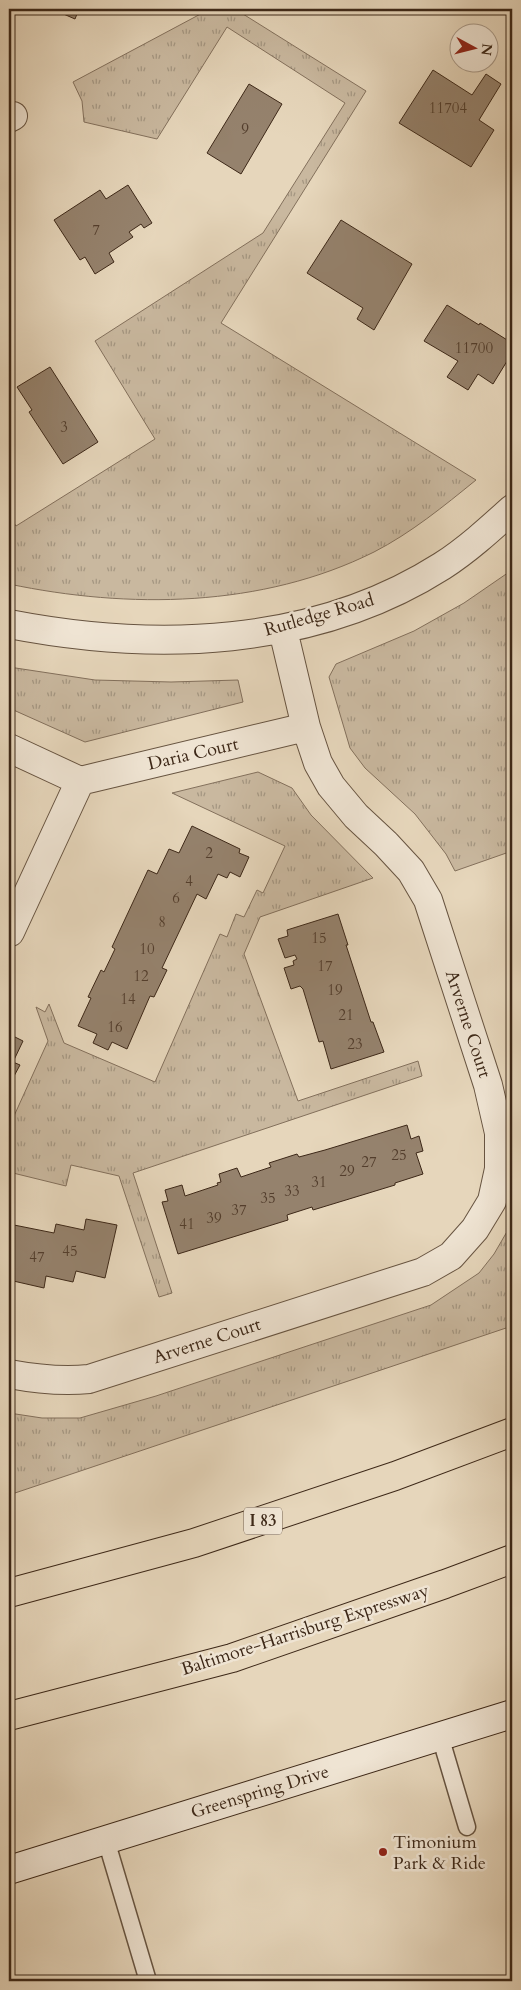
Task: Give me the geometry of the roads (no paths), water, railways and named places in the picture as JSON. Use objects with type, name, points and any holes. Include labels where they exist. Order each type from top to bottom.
[{"type":"highway","name":"I 83","points":[[9,1593],[194,1543],[395,1476],[512,1432]]},
{"type":"highway","name":"Baltimore-Harrisburg Expressway","points":[[9,1716],[232,1658],[512,1559]]},
{"type":"street","name":"Rutledge Road","points":[[9,624],[68,634],[122,640],[230,637],[283,630],[347,610],[395,592],[442,566],[488,531],[512,509]]},
{"type":"street","name":"Arverne Court","points":[[9,1374],[38,1380],[89,1379],[423,1272],[451,1256],[475,1229],[492,1201],[500,1169],[499,1133],[488,1085],[428,900],[411,871],[356,816],[331,786],[318,763],[306,727],[283,630]]},
{"type":"street","name":"Daria Court","points":[[80,780],[306,727]]},
{"type":"street","points":[[9,748],[80,780],[9,932]]},
{"type":"street","name":"Greenspring Drive","points":[[9,1870],[512,1714]]},
{"type":"lane","points":[[440,1736],[467,1827]]},
{"type":"lane","points":[[106,1840],[148,1981]]},
{"type":"place","name":"Timonium Park & Ride","points":[[383,1852]]}]
